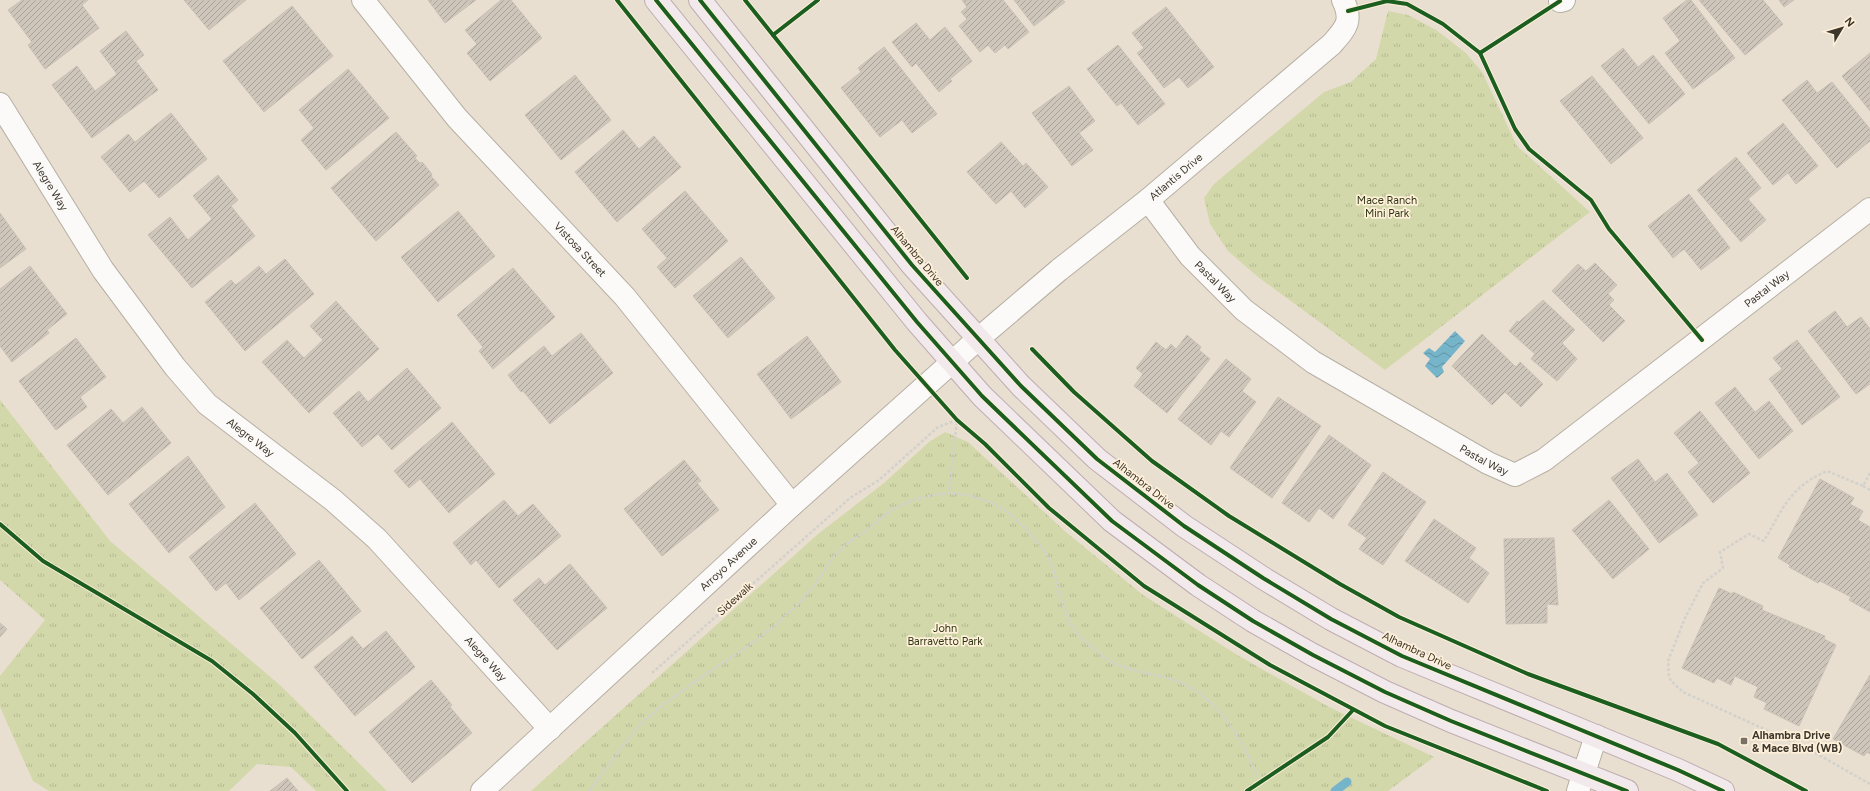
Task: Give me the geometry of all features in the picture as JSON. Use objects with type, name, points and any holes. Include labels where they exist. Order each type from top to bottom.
[{"type":"main road","points":[[656,0],[917,322],[982,396],[1112,521],[1198,585],[1241,613],[1313,655],[1385,692],[1581,782],[1627,791]]},
{"type":"main road","name":"Alhambra Drive","points":[[700,0],[912,265],[1021,386],[1097,459],[1184,526],[1262,578],[1331,619],[1402,656],[1678,770],[1722,791]]},
{"type":"street","name":"Vistosa Street","points":[[363,0],[457,118],[625,297],[792,505]]},
{"type":"street","name":"Atlantis Drive","points":[[978,339],[1059,270],[1148,200],[1332,44],[1345,29],[1348,12],[1342,0]]},
{"type":"street","name":"Alegre Way","points":[[0,104],[104,270],[175,367],[207,404],[333,500],[377,540],[550,729]]},
{"type":"street","name":"Pastal Way","points":[[1148,200],[1190,256],[1244,310],[1313,362],[1488,463],[1515,475],[1544,460],[1870,209]]},
{"type":"street","name":"Arroyo Avenue","points":[[482,791],[792,505],[953,363],[978,339]]},
{"type":"street","points":[[1581,782],[1596,736]]},
{"type":"path","points":[[926,386],[963,425]]},
{"type":"path","points":[[949,492],[957,420]]},
{"type":"path","points":[[1870,490],[1827,471],[1811,478],[1789,497],[1764,541],[1749,534],[1720,552],[1723,568],[1703,583],[1685,618],[1668,661],[1669,676],[1671,681],[1683,692],[1810,750],[1870,784]]},
{"type":"path","points":[[1863,486],[1870,473]]},
{"type":"path","points":[[589,791],[634,733],[652,713],[704,674],[738,653],[782,619],[809,592],[837,554],[896,507],[920,498],[949,492],[978,497],[1003,509],[1032,535],[1050,561],[1066,611],[1076,632],[1101,656],[1129,669],[1170,679],[1192,688],[1209,700],[1230,726],[1248,753],[1259,781]]},
{"type":"path","points":[[1255,785],[1266,777]]},
{"type":"green space","name":"Mace Ranch Mini Park","points":[[1388,11],[1408,15],[1436,30],[1466,53],[1482,72],[1517,146],[1590,212],[1385,370],[1258,277],[1228,251],[1210,224],[1204,198],[1214,184],[1324,92],[1351,82],[1376,59]]},
{"type":"green space","points":[[0,400],[110,541],[281,686],[387,791],[316,791],[291,767],[257,764],[229,791],[49,791],[33,781],[0,707],[0,676],[45,620],[0,580]]},
{"type":"green space","name":"John Barravetto Park","points":[[945,432],[968,442],[1067,533],[1143,595],[1239,656],[1329,707],[1434,757],[1388,791],[531,791],[818,534],[884,483],[929,442]]},
{"type":"water","points":[[1455,331],[1465,341],[1442,367],[1444,372],[1437,378],[1425,366],[1430,359],[1423,353],[1429,348],[1435,352]]},
{"type":"building","points":[[22,0],[88,0],[82,5],[99,28],[45,69],[28,45],[32,42],[8,10]]},
{"type":"building","points":[[184,0],[246,0],[209,30]]},
{"type":"building","points":[[428,0],[476,0],[445,23]]},
{"type":"building","points":[[501,0],[511,0],[542,38],[490,81],[467,53],[477,44],[465,30]]},
{"type":"building","points":[[962,0],[1003,0],[1029,32],[1008,49],[1005,45],[995,53],[988,45],[980,52],[959,26],[967,19],[961,12],[967,7]]},
{"type":"building","points":[[1014,0],[1063,0],[1065,2],[1034,26]]},
{"type":"building","points":[[1687,0],[1691,0],[1735,58],[1693,89],[1665,53],[1680,41],[1663,18]]},
{"type":"building","points":[[1699,0],[1763,0],[1783,24],[1745,55]]},
{"type":"building","points":[[1779,0],[1794,0],[1784,7]]},
{"type":"building","points":[[292,6],[333,56],[264,112],[223,61]]},
{"type":"building","points":[[1166,7],[1214,67],[1188,88],[1179,77],[1164,88],[1137,53],[1144,48],[1132,33]]},
{"type":"building","points":[[916,23],[930,40],[945,27],[972,61],[950,79],[952,81],[939,92],[916,63],[912,67],[892,42]]},
{"type":"building","points":[[126,31],[144,55],[136,61],[158,90],[92,138],[52,85],[77,66],[95,91],[117,74],[100,51]]},
{"type":"building","points":[[1118,45],[1165,104],[1138,125],[1121,103],[1117,106],[1087,69]]},
{"type":"building","points":[[884,47],[937,114],[912,133],[902,120],[880,137],[841,88],[861,72],[858,68]]},
{"type":"building","points":[[1623,48],[1638,67],[1653,55],[1685,94],[1649,124],[1601,66]]},
{"type":"building","points":[[1870,53],[1870,111],[1842,76]]},
{"type":"building","points":[[348,69],[389,118],[326,170],[301,140],[314,128],[299,110]]},
{"type":"building","points":[[575,75],[611,120],[561,160],[525,115]]},
{"type":"building","points":[[1592,76],[1643,138],[1611,164],[1560,101]]},
{"type":"building","points":[[1807,80],[1817,93],[1832,82],[1870,129],[1870,141],[1837,168],[1782,100]]},
{"type":"building","points":[[1069,86],[1095,121],[1079,133],[1093,150],[1072,166],[1032,113]]},
{"type":"building","points":[[171,113],[207,159],[159,198],[144,181],[130,192],[101,157],[128,134],[135,142]]},
{"type":"building","points":[[1783,123],[1818,166],[1796,184],[1788,173],[1773,185],[1747,153]]},
{"type":"building","points":[[623,130],[639,149],[654,136],[681,167],[617,222],[575,172]]},
{"type":"building","points":[[396,132],[417,156],[415,158],[420,163],[422,162],[439,185],[376,241],[331,188]]},
{"type":"building","points":[[1001,142],[1023,166],[1026,163],[1048,187],[1025,208],[1011,191],[996,204],[967,172]]},
{"type":"building","points":[[1736,157],[1761,188],[1748,199],[1766,220],[1741,242],[1697,190]]},
{"type":"building","points":[[218,175],[238,200],[231,206],[255,236],[192,288],[148,235],[170,217],[188,240],[212,219],[193,196]]},
{"type":"building","points":[[685,191],[728,241],[675,288],[657,267],[667,258],[642,229]]},
{"type":"building","points":[[1689,194],[1730,248],[1701,270],[1684,249],[1673,258],[1648,226]]},
{"type":"building","points":[[458,211],[495,256],[438,302],[401,257]]},
{"type":"building","points":[[0,213],[26,249],[0,268]]},
{"type":"building","points":[[741,257],[775,298],[728,338],[693,296]]},
{"type":"building","points":[[285,259],[314,294],[245,351],[205,302],[231,280],[236,285],[259,266],[266,274]]},
{"type":"building","points":[[1595,263],[1617,285],[1608,294],[1614,300],[1609,305],[1625,321],[1603,342],[1552,291],[1578,264],[1586,271]]},
{"type":"building","points":[[30,266],[67,314],[47,330],[49,333],[12,362],[0,346],[0,289]]},
{"type":"building","points":[[513,268],[555,317],[493,369],[479,351],[483,347],[457,315]]},
{"type":"building","points":[[1543,300],[1575,330],[1562,343],[1577,359],[1557,381],[1531,359],[1535,354],[1509,331],[1517,321],[1519,322]]},
{"type":"building","points":[[336,301],[379,349],[309,413],[262,362],[287,340],[304,358],[323,340],[310,326]]},
{"type":"building","points":[[1835,311],[1847,327],[1861,317],[1870,329],[1870,384],[1856,394],[1808,331]]},
{"type":"building","points":[[581,333],[613,373],[550,424],[508,375],[544,346],[552,356]]},
{"type":"building","points":[[1482,334],[1516,367],[1520,362],[1543,384],[1521,407],[1505,392],[1492,405],[1452,366]]},
{"type":"building","points":[[1187,335],[1201,347],[1199,350],[1210,359],[1167,413],[1134,386],[1143,374],[1136,368],[1156,342],[1166,350],[1171,344],[1176,349]]},
{"type":"building","points":[[807,336],[841,382],[791,419],[757,374]]},
{"type":"building","points":[[76,338],[106,377],[80,397],[87,407],[56,430],[19,381]]},
{"type":"building","points":[[1797,340],[1840,397],[1802,425],[1769,379],[1782,369],[1773,358]]},
{"type":"building","points":[[1226,359],[1251,379],[1242,391],[1256,402],[1229,437],[1221,431],[1211,445],[1178,419]]},
{"type":"building","points":[[407,368],[441,408],[392,450],[378,434],[362,447],[333,413],[359,391],[368,402]]},
{"type":"building","points":[[1735,387],[1755,412],[1769,401],[1793,431],[1759,459],[1715,403]]},
{"type":"building","points":[[1278,397],[1321,426],[1272,498],[1230,468]]},
{"type":"building","points":[[142,407],[171,443],[108,495],[67,445],[111,409],[123,423]]},
{"type":"building","points":[[1700,411],[1750,473],[1713,503],[1688,472],[1699,463],[1674,433]]},
{"type":"building","points":[[452,422],[495,474],[449,513],[420,479],[409,488],[394,471]]},
{"type":"building","points":[[1329,435],[1371,465],[1333,519],[1319,508],[1309,522],[1282,503]]},
{"type":"building","points":[[188,456],[225,507],[169,553],[129,504]]},
{"type":"building","points":[[1638,459],[1655,482],[1667,473],[1698,515],[1659,543],[1611,478]]},
{"type":"building","points":[[684,460],[701,481],[697,483],[719,510],[662,556],[624,509]]},
{"type":"building","points":[[1383,472],[1426,502],[1383,565],[1359,549],[1367,538],[1348,525]]},
{"type":"building","points":[[1820,479],[1854,498],[1850,504],[1863,511],[1858,520],[1870,527],[1870,612],[1849,600],[1851,597],[1820,581],[1818,583],[1789,567],[1790,565],[1778,558]]},
{"type":"building","points":[[504,500],[518,516],[533,504],[561,536],[499,588],[476,560],[471,565],[453,543]]},
{"type":"building","points":[[1609,500],[1649,549],[1613,579],[1572,530]]},
{"type":"building","points":[[255,503],[296,554],[239,600],[226,583],[216,591],[189,557]]},
{"type":"building","points":[[1434,519],[1476,548],[1469,558],[1489,573],[1468,603],[1405,561]]},
{"type":"building","points":[[1554,538],[1558,605],[1547,604],[1547,623],[1506,624],[1504,539]]},
{"type":"building","points":[[319,560],[361,611],[302,659],[260,608]]},
{"type":"building","points":[[570,564],[607,608],[557,650],[513,600],[539,578],[545,585]]},
{"type":"building","points":[[1719,588],[1732,594],[1733,592],[1763,606],[1762,610],[1825,636],[1824,639],[1836,645],[1799,726],[1764,709],[1767,703],[1754,697],[1758,687],[1735,676],[1731,685],[1717,678],[1714,683],[1682,668]]},
{"type":"building","points":[[0,623],[7,629],[0,637]]},
{"type":"building","points":[[386,631],[415,667],[355,716],[314,667],[352,636],[363,649]]},
{"type":"building","points":[[1870,675],[1870,754],[1867,752],[1864,756],[1833,739]]},
{"type":"building","points":[[431,680],[452,705],[450,707],[472,733],[412,783],[369,732]]},
{"type":"building","points":[[287,778],[298,791],[270,791]]},
{"type":"waterway","points":[[1335,791],[1347,782]]},
{"type":"cycle path","points":[[617,0],[895,350],[957,420],[985,444],[1049,508],[1144,586],[1270,665],[1385,726],[1547,791]]},
{"type":"cycle path","points":[[656,0],[917,322],[982,396],[1112,521],[1198,585],[1253,621],[1313,655],[1385,692],[1451,721],[1627,791]]},
{"type":"cycle path","points":[[700,0],[912,265],[1021,386],[1097,459],[1184,526],[1263,578],[1331,619],[1402,656],[1678,770],[1723,791]]},
{"type":"cycle path","points":[[745,0],[967,278]]},
{"type":"cycle path","points":[[773,35],[818,0]]},
{"type":"cycle path","points":[[1348,11],[1387,1],[1407,4],[1443,24],[1480,53],[1515,129],[1529,149],[1591,200],[1609,229],[1702,340]]},
{"type":"cycle path","points":[[1480,53],[1560,1]]},
{"type":"cycle path","points":[[1032,349],[1074,392],[1152,461],[1229,516],[1340,584],[1399,617],[1528,674],[1718,744],[1806,791]]},
{"type":"cycle path","points":[[0,524],[43,561],[212,661],[253,694],[295,733],[347,791]]},
{"type":"cycle path","points":[[1247,791],[1328,737],[1353,710]]},
{"type":"place","name":"Alhambra Drive & Mace Blvd (WB)","points":[[1744,741]]}]
